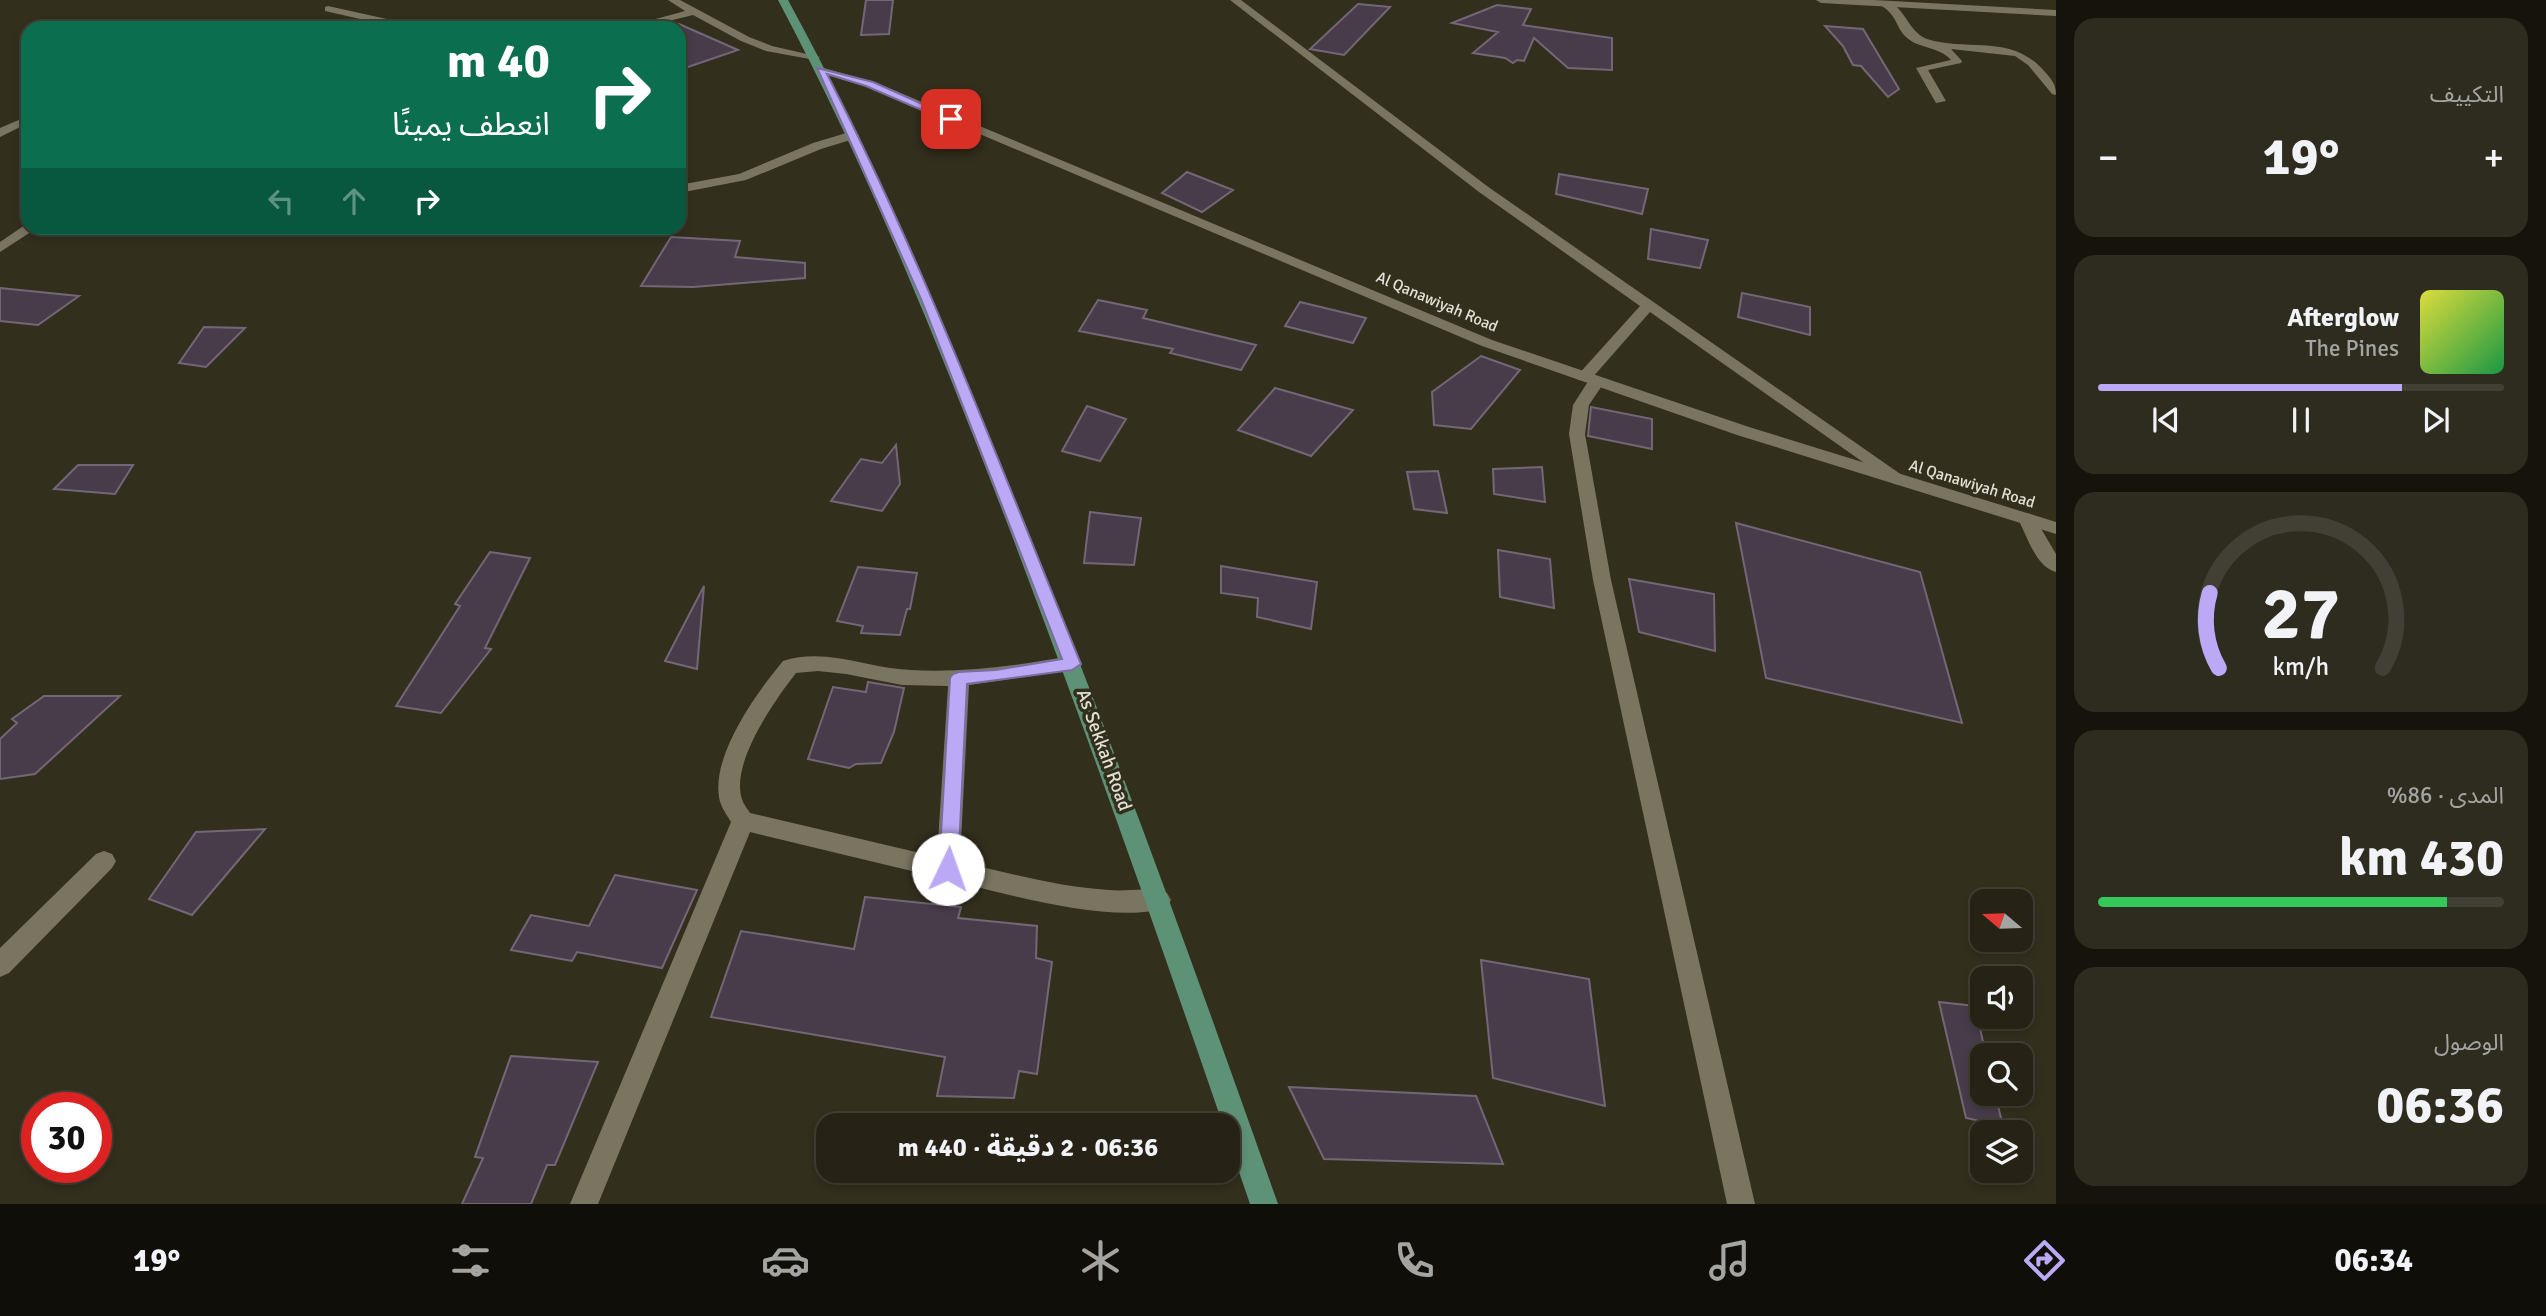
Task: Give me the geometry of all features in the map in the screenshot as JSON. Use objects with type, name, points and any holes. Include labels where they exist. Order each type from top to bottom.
[{"type":"main road","name":"As Sekkah Road","points":[[783,0],[853,135],[927,299],[1072,664],[1264,1204]]},
{"type":"street","name":"Al Qanawiyah Road","points":[[673,0],[745,40],[817,63],[870,84],[1487,343],[1731,427],[2056,528]]},
{"type":"street","points":[[1235,0],[1483,189],[1900,480]]},
{"type":"street","points":[[1821,0],[2056,13]]},
{"type":"street","points":[[1885,4],[1898,13],[1910,35],[1938,44],[2018,53],[2032,63],[2056,92]]},
{"type":"street","points":[[328,9],[382,21]]},
{"type":"street","points":[[656,21],[696,11]]},
{"type":"street","points":[[1938,44],[1951,52],[1957,61],[1921,68],[1940,101]]},
{"type":"street","points":[[0,133],[21,122]]},
{"type":"street","points":[[686,188],[742,177],[817,146],[853,135]]},
{"type":"street","points":[[0,248],[21,234]]},
{"type":"street","points":[[1650,306],[1643,310],[1591,379],[1577,413],[1577,434],[1602,580],[1741,1204]]},
{"type":"street","points":[[2027,519],[2044,552],[2056,566]]},
{"type":"street","points":[[1072,664],[996,676],[959,678],[904,678],[812,663],[790,666],[755,715],[730,767],[730,800],[743,821],[948,869],[1061,895],[1109,901],[1158,900]]},
{"type":"street","points":[[948,869],[959,678]]},
{"type":"street","points":[[584,1204],[743,821]]},
{"type":"street","points":[[0,965],[104,861]]},
{"type":"building","points":[[866,0],[893,0],[889,34],[861,35]]},
{"type":"building","points":[[1358,4],[1390,7],[1344,55],[1310,49]]},
{"type":"building","points":[[1497,5],[1531,9],[1523,25],[1612,38],[1612,70],[1568,68],[1534,38],[1524,61],[1517,60],[1513,63],[1505,58],[1473,53],[1498,32],[1452,23]]},
{"type":"building","points":[[1825,26],[1863,29],[1899,89],[1888,97],[1861,66],[1853,65],[1843,46]]},
{"type":"building","points":[[686,27],[738,50],[686,68]]},
{"type":"building","points":[[1187,172],[1233,190],[1202,212],[1162,193]]},
{"type":"building","points":[[1559,174],[1648,189],[1642,214],[1556,194]]},
{"type":"building","points":[[1651,229],[1708,240],[1700,268],[1648,259]]},
{"type":"building","points":[[671,237],[740,241],[735,257],[805,263],[805,278],[693,287],[641,286]]},
{"type":"building","points":[[0,288],[79,296],[38,325],[0,321]]},
{"type":"building","points":[[1742,293],[1810,307],[1810,335],[1738,317]]},
{"type":"building","points":[[1098,300],[1147,310],[1143,318],[1256,345],[1241,370],[1170,353],[1173,349],[1079,331]]},
{"type":"building","points":[[1300,302],[1366,318],[1353,343],[1285,326]]},
{"type":"building","points":[[204,327],[245,328],[206,367],[179,363]]},
{"type":"building","points":[[1481,356],[1520,370],[1471,429],[1434,425],[1432,392]]},
{"type":"building","points":[[1275,388],[1353,410],[1311,456],[1238,430]]},
{"type":"building","points":[[1087,406],[1126,419],[1100,461],[1062,451]]},
{"type":"building","points":[[1591,407],[1652,419],[1652,449],[1588,436]]},
{"type":"building","points":[[896,445],[900,484],[882,511],[831,501],[861,459],[882,463]]},
{"type":"building","points":[[78,465],[133,465],[115,494],[54,489]]},
{"type":"building","points":[[1542,467],[1545,502],[1494,494],[1493,469]]},
{"type":"building","points":[[1438,471],[1447,513],[1414,509],[1407,472]]},
{"type":"building","points":[[1090,512],[1141,518],[1134,565],[1084,563]]},
{"type":"building","points":[[1736,523],[1920,572],[1962,723],[1766,678]]},
{"type":"building","points":[[1498,550],[1550,559],[1554,608],[1500,597]]},
{"type":"building","points":[[490,552],[530,558],[485,648],[491,649],[441,713],[396,706],[460,606],[455,604]]},
{"type":"building","points":[[1221,566],[1317,582],[1311,629],[1257,617],[1258,598],[1221,593]]},
{"type":"building","points":[[858,567],[917,573],[910,609],[907,609],[900,635],[861,633],[863,626],[837,621]]},
{"type":"building","points":[[1629,579],[1714,594],[1715,651],[1639,632]]},
{"type":"building","points":[[704,586],[697,669],[665,661]]},
{"type":"building","points":[[868,682],[904,688],[894,732],[881,763],[856,764],[849,768],[808,759],[833,687],[866,692]]},
{"type":"building","points":[[44,696],[120,696],[35,774],[0,779],[0,739],[17,723],[12,719]]},
{"type":"building","points":[[265,829],[192,915],[149,899],[196,832]]},
{"type":"building","points":[[615,875],[697,890],[662,968],[577,952],[572,961],[511,950],[531,915],[589,926]]},
{"type":"building","points":[[865,897],[961,907],[958,918],[1037,926],[1036,958],[1052,962],[1037,1074],[1019,1071],[1014,1098],[937,1096],[945,1057],[711,1017],[741,931],[854,949]]},
{"type":"building","points":[[1481,960],[1589,979],[1605,1106],[1493,1078]]},
{"type":"building","points":[[1939,1002],[1970,1005],[1970,1029],[1980,1029],[1983,1043],[1970,1043],[1970,1106],[1998,1106],[2002,1120],[1966,1118]]},
{"type":"building","points":[[511,1056],[598,1062],[555,1165],[547,1165],[531,1204],[462,1204],[483,1158],[475,1157]]},
{"type":"building","points":[[1289,1087],[1476,1096],[1503,1164],[1324,1159]]},
{"type":"route","points":[[948,869],[959,678],[996,676],[1072,664],[927,299],[820,69],[870,84],[951,119]]}]
